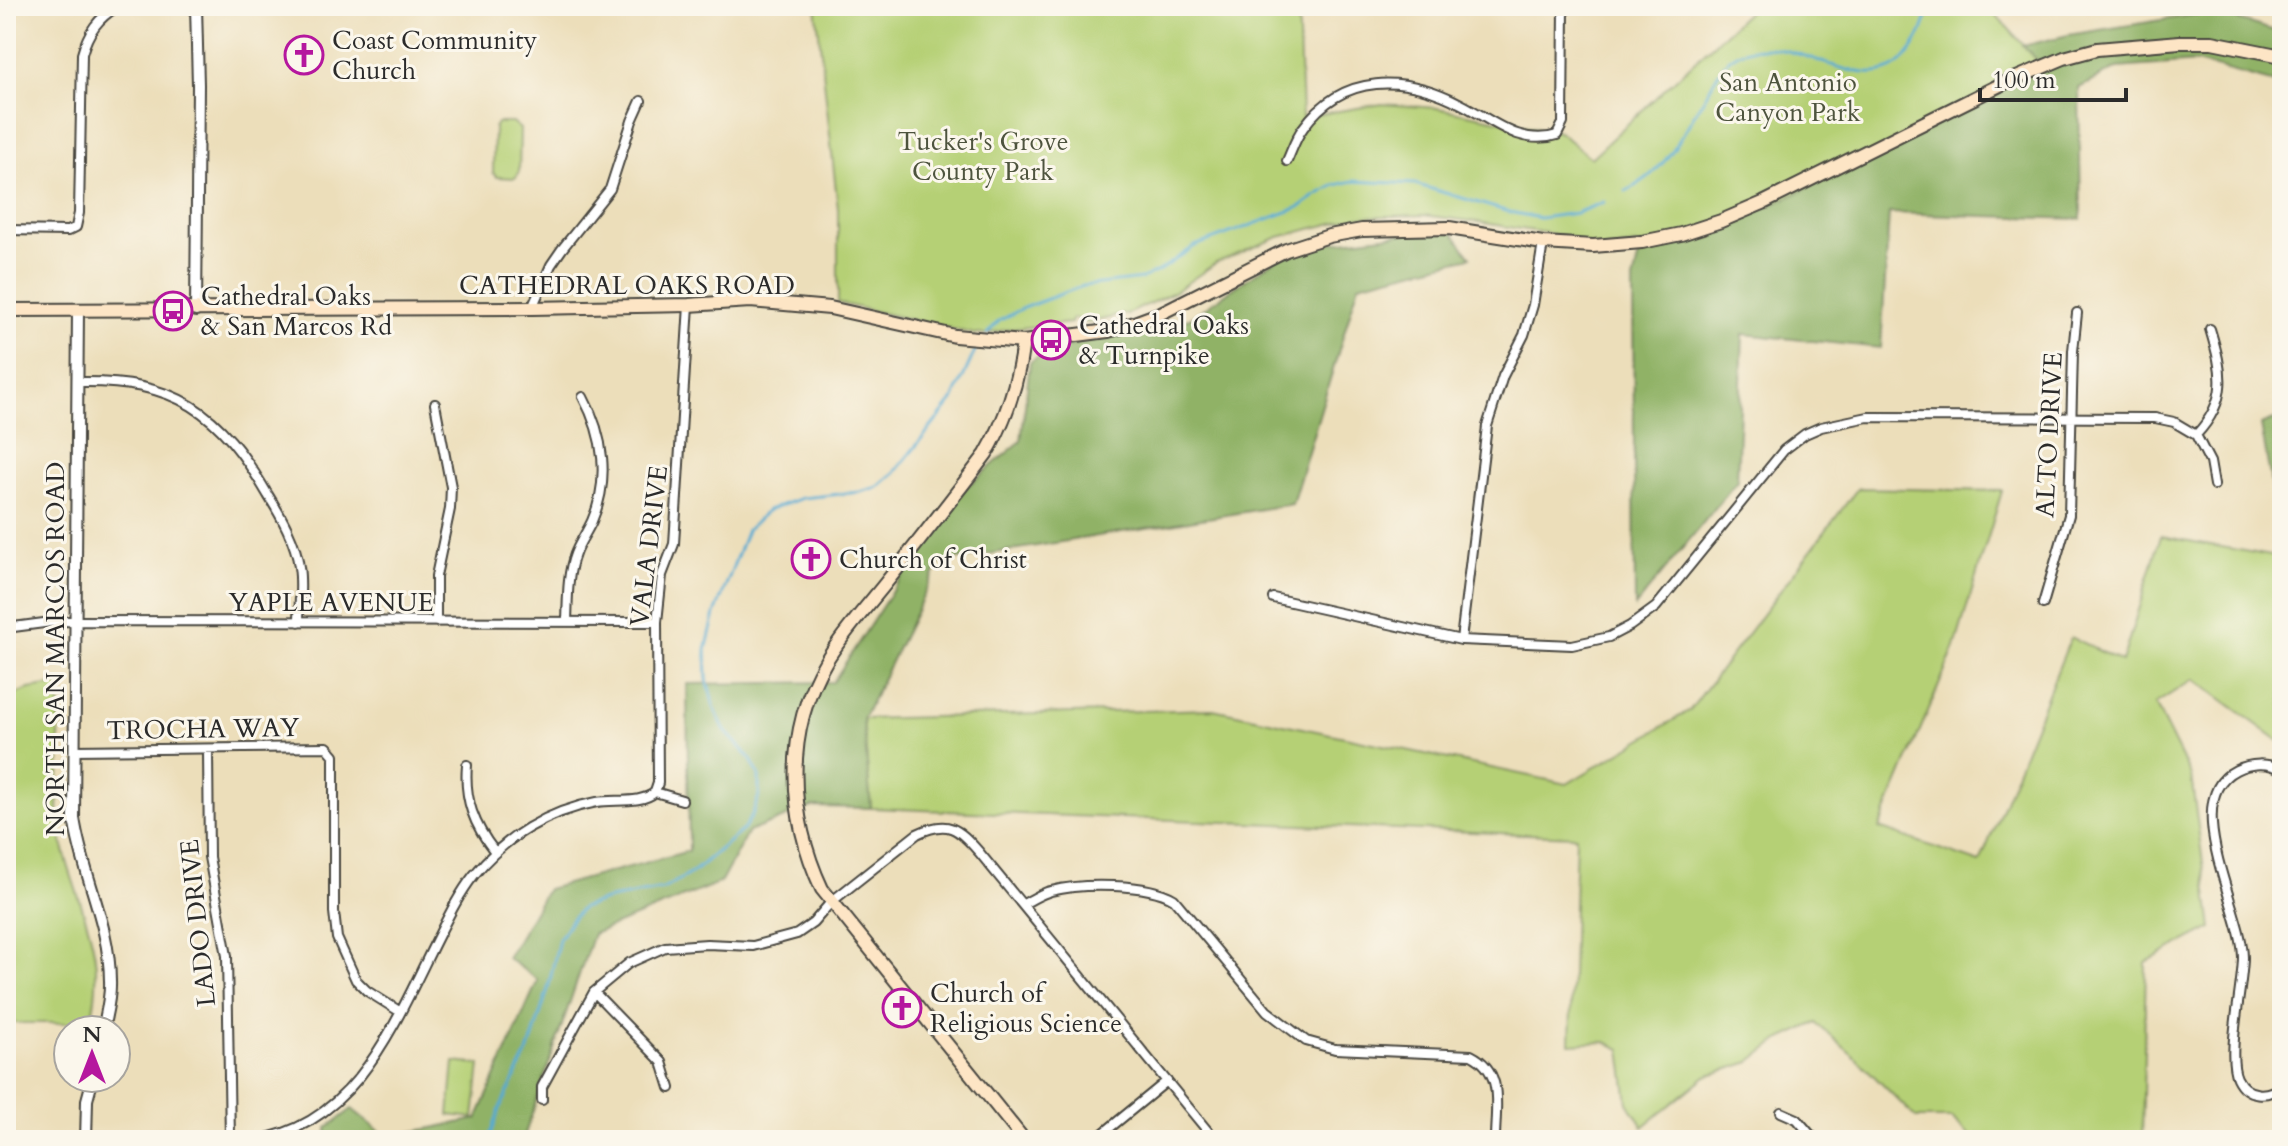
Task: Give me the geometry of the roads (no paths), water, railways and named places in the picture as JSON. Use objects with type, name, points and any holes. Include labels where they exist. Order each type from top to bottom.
[{"type":"main road","name":"CATHEDRAL OAKS ROAD","points":[[6,310],[532,308],[750,301],[830,308],[955,336],[1023,342],[1126,326],[1161,313],[1286,250],[1362,230],[1449,228],[1543,243],[1593,246],[1642,242],[1721,221],[2000,85],[2064,58],[2097,49],[2152,42],[2212,42],[2282,56]]},
{"type":"main road","points":[[1023,342],[1015,390],[1000,431],[986,454],[838,643],[804,708],[795,758],[797,812],[805,850],[822,889],[1024,1140]]},
{"type":"street","points":[[6,230],[68,231],[76,227],[79,213],[82,54],[87,36],[95,24],[118,6]]},
{"type":"street","points":[[196,6],[196,311]]},
{"type":"street","points":[[1287,161],[1301,130],[1320,107],[1342,93],[1380,83],[1398,82],[1440,94],[1514,134],[1534,137],[1557,135],[1563,123],[1564,6]]},
{"type":"street","points":[[532,308],[551,265],[610,189],[641,101]]},
{"type":"street","points":[[1461,640],[1487,426],[1503,376],[1524,335],[1533,305],[1543,243]]},
{"type":"street","name":"VALA DRIVE","points":[[655,792],[658,783],[657,622],[662,575],[674,544],[689,305]]},
{"type":"street","name":"NORTH SAN MARCOS ROAD","points":[[78,310],[74,818],[79,852],[103,926],[109,961],[110,995],[106,1014]]},
{"type":"street","name":"ALTO DRIVE","points":[[2043,604],[2069,515],[2073,351],[2077,313]]},
{"type":"street","points":[[2196,435],[2210,420],[2218,404],[2221,374],[2210,329]]},
{"type":"street","points":[[77,382],[121,382],[156,389],[188,403],[225,432],[261,483],[293,544],[299,567],[299,622]]},
{"type":"street","points":[[567,621],[570,571],[601,492],[600,438],[583,397]]},
{"type":"street","points":[[435,404],[451,487],[450,509],[436,576],[436,622]]},
{"type":"street","points":[[1273,598],[1461,640],[1572,645],[1609,637],[1656,607],[1784,450],[1805,434],[1821,427],[1868,417],[2148,418],[2174,422],[2196,435],[2210,462],[2214,485]]},
{"type":"street","name":"YAPLE AVENUE","points":[[6,628],[21,624],[74,621],[657,622]]},
{"type":"street","name":"TROCHA WAY","points":[[74,750],[327,747],[334,755],[334,912],[337,938],[356,980],[367,991],[399,1011]]},
{"type":"street","name":"LADO DRIVE","points":[[208,750],[209,857],[227,956],[230,1140]]},
{"type":"street","points":[[2282,770],[2260,764],[2244,765],[2227,774],[2215,790],[2211,816],[2212,833],[2240,930],[2243,956],[2236,1031],[2236,1076],[2242,1086],[2263,1095],[2274,1092],[2282,1085]]},
{"type":"street","points":[[467,765],[467,803],[476,824],[495,852]]},
{"type":"street","points":[[254,1140],[285,1133],[307,1122],[339,1100],[368,1067],[461,893],[495,852],[526,829],[568,809],[600,802],[643,799],[655,792],[682,800]]},
{"type":"street","points":[[542,1100],[542,1087],[594,992],[629,963],[665,947],[707,944],[753,946],[784,940],[813,923],[831,902],[917,834],[932,827],[947,826],[967,839],[1023,904],[1215,1140]]},
{"type":"street","points":[[1023,904],[1049,891],[1085,887],[1144,889],[1165,894],[1174,899],[1267,1011],[1306,1041],[1335,1049],[1471,1055],[1485,1062],[1495,1086],[1495,1140]]},
{"type":"street","points":[[594,992],[662,1062],[670,1088]]},
{"type":"street","points":[[1095,1140],[1167,1081]]},
{"type":"street","points":[[86,1140],[89,1094]]},
{"type":"street","points":[[1781,1112],[1797,1119],[1815,1140]]},
{"type":"waterway","points":[[1626,191],[1664,162],[1720,71],[1733,56],[1765,48],[1793,52],[1847,70],[1872,73],[1895,67],[1915,46],[1930,6]]},
{"type":"waterway","points":[[987,334],[999,321],[1023,308],[1083,286],[1142,279],[1195,246],[1300,207],[1335,185],[1353,181],[1415,184],[1540,218],[1576,213],[1604,202]]},
{"type":"waterway","points":[[489,1140],[501,1106],[529,1050],[548,989],[559,939],[571,920],[582,908],[605,900],[663,889],[693,872],[744,829],[753,813],[759,796],[759,775],[750,758],[725,731],[714,707],[707,679],[706,650],[715,614],[747,530],[768,510],[802,498],[878,487],[896,471],[953,400],[979,342]]},
{"type":"place","name":"Coast Community Church","points":[[304,55]]},
{"type":"place","name":"Cathedral Oaks & San Marcos Rd","points":[[173,311]]},
{"type":"place","name":"Cathedral Oaks & Turnpike","points":[[1051,340]]},
{"type":"place","name":"Church of Christ","points":[[811,559]]},
{"type":"place","name":"Church of Religious Science","points":[[902,1008]]},
{"type":"park label","name":"San Antonio Canyon Park","points":[[1788,97]]},
{"type":"park label","name":"Tucker's Grove County Park","points":[[983,156]]}]
